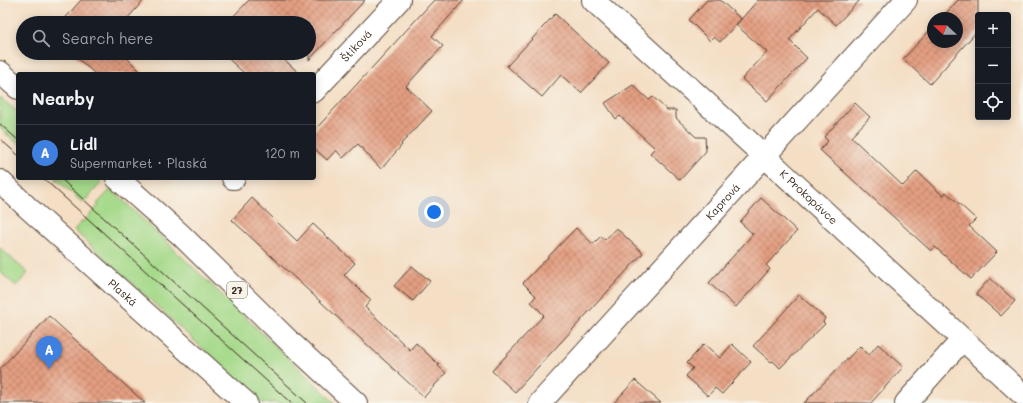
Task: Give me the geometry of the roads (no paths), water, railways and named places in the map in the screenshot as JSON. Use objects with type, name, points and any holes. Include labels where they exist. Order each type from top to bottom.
[{"type":"street","name":"Štiková","points":[[316,90],[399,0]]},
{"type":"street","name":"K Prokopávce","points":[[593,0],[1023,395]]},
{"type":"street","name":"Kaprová","points":[[540,403],[906,0]]},
{"type":"street","points":[[0,72],[16,86]]},
{"type":"street","name":"27","points":[[119,180],[181,235],[288,340],[356,403]]},
{"type":"street","name":"Plaská","points":[[0,181],[246,403]]},
{"type":"street","points":[[906,403],[962,340]]},
{"type":"tram line","points":[[0,124],[16,138]]},
{"type":"tram line","points":[[0,139],[16,153]]},
{"type":"tram line","points":[[45,180],[291,403]]},
{"type":"tram line","points":[[62,180],[307,403]]},
{"type":"place","name":"Lidl","points":[[49,369]]}]
